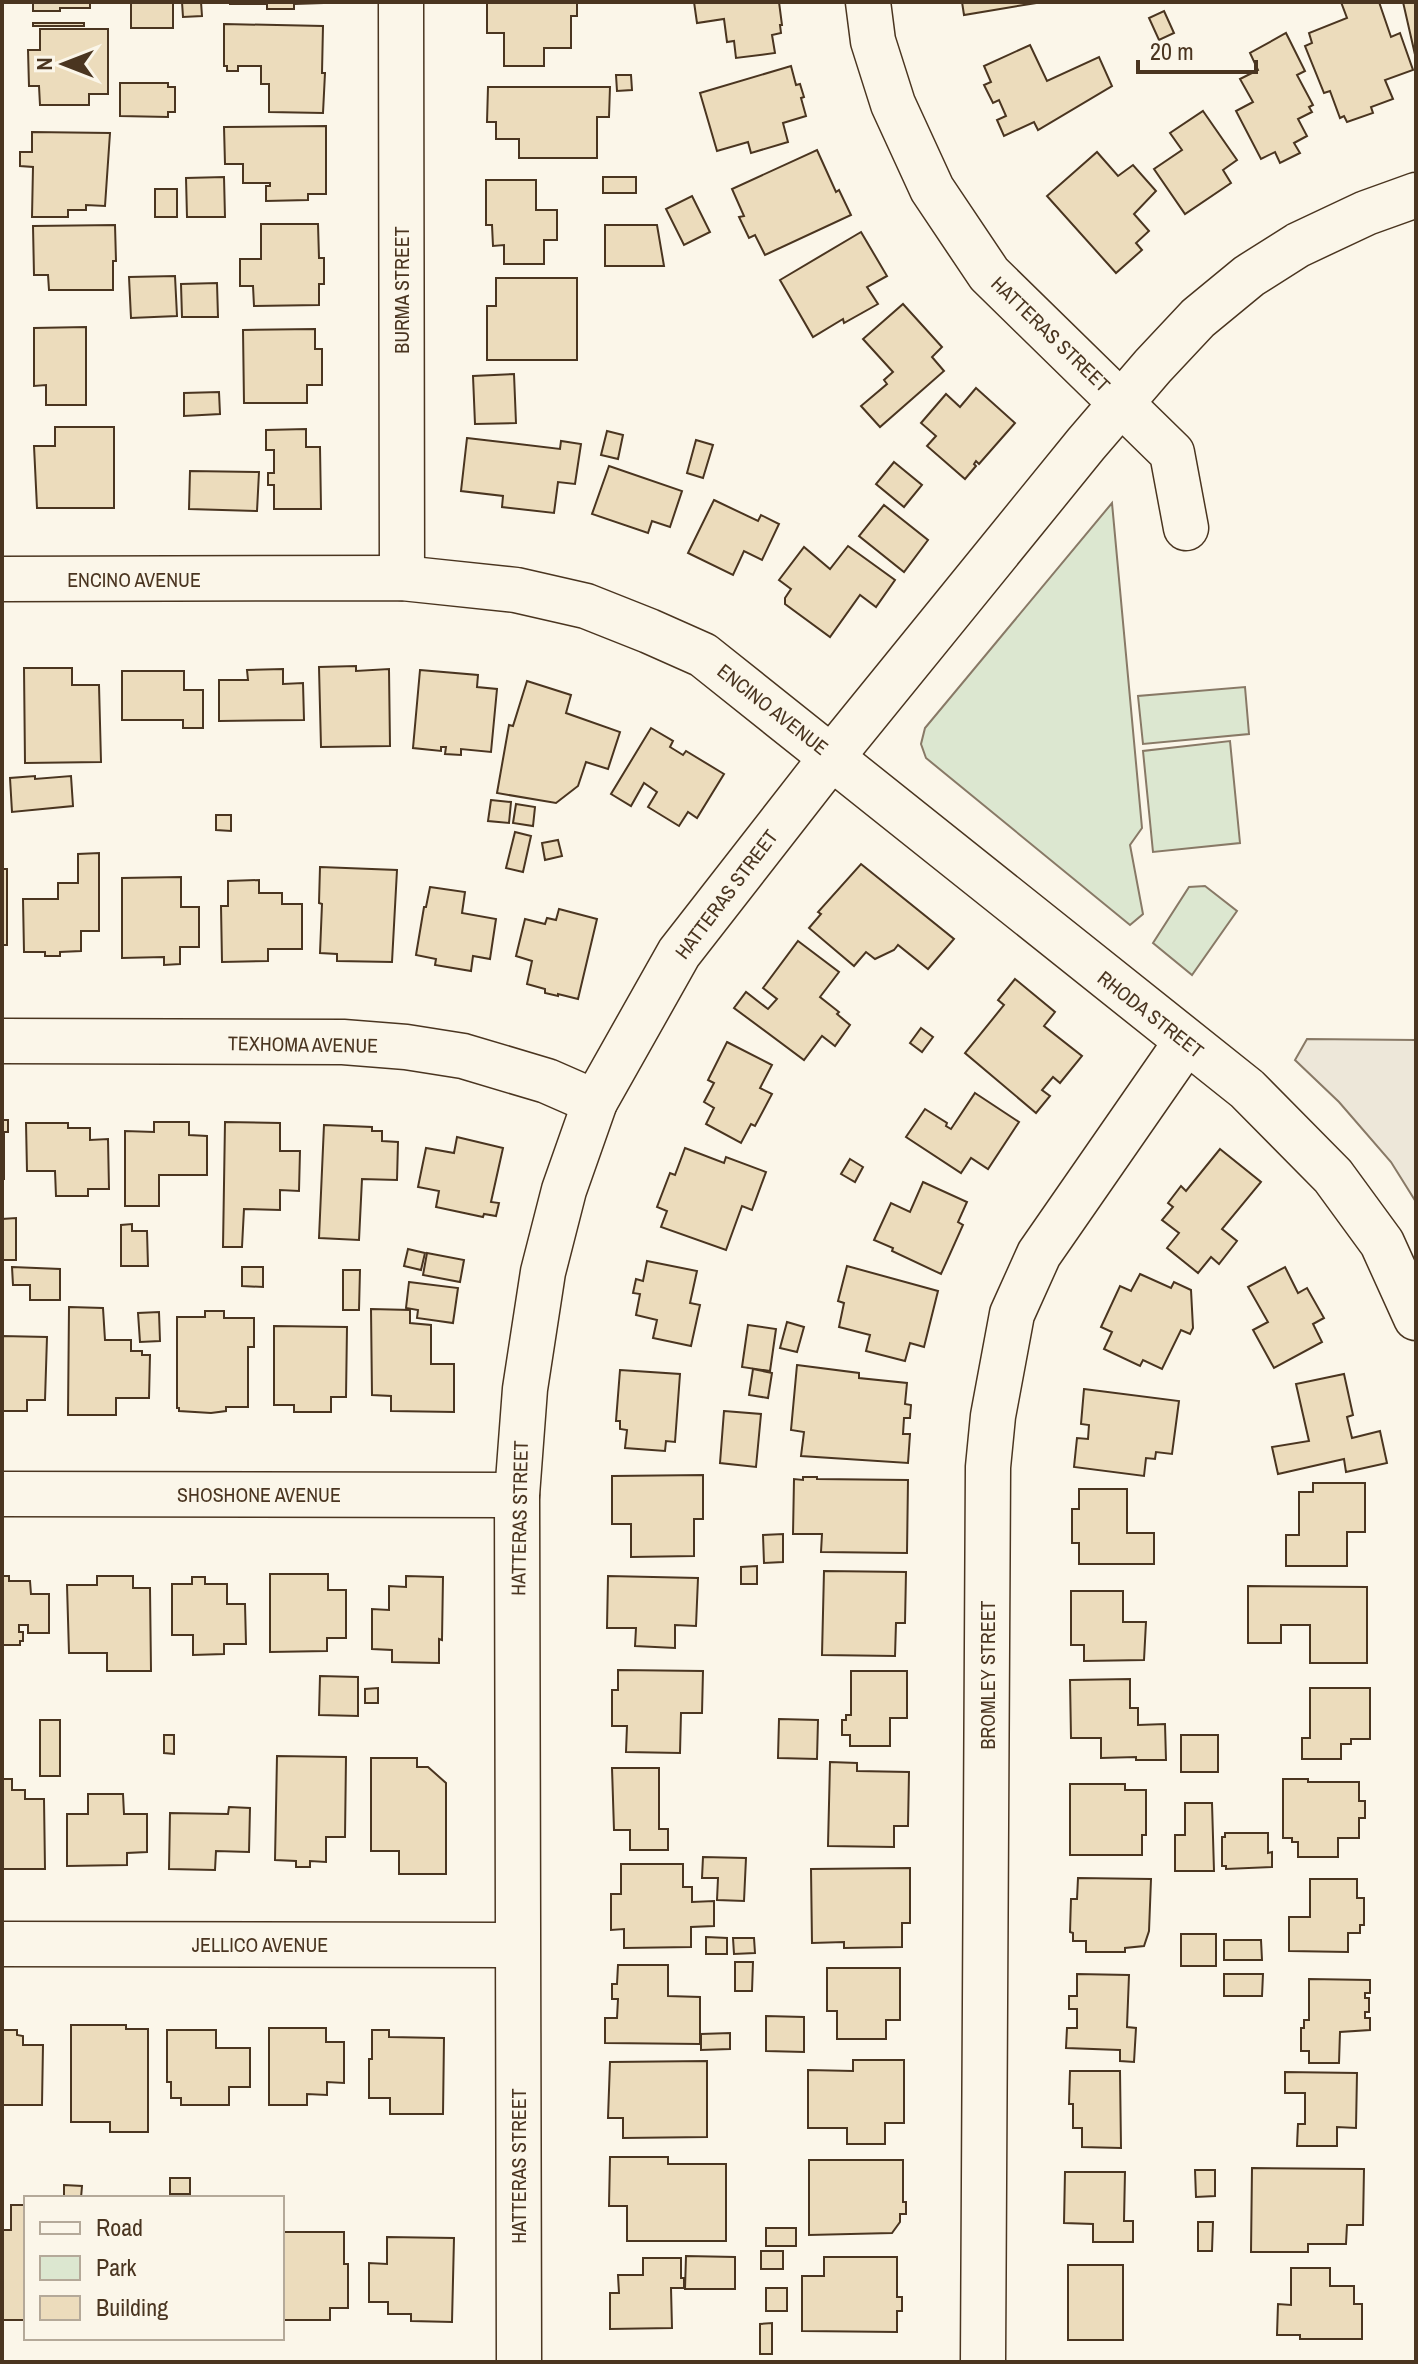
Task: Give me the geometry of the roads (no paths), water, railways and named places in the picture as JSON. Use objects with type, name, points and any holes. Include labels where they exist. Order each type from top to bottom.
[{"type":"street","name":"BURMA STREET","points":[[401,2],[402,578]]},
{"type":"street","name":"HATTERAS STREET","points":[[868,2],[873,41],[893,104],[932,189],[989,274],[1172,453],[1186,528]]},
{"type":"street","name":"ENCINO AVENUE","points":[[2,579],[402,578],[516,590],[586,606],[703,655],[831,758],[1121,403],[1198,318],[1249,276],[1298,245],[1366,213],[1416,195]]},
{"type":"street","name":"HATTERAS STREET","points":[[519,2362],[517,1495],[525,1389],[543,1272],[564,1190],[595,1102],[627,1043],[679,953],[831,758]]},
{"type":"street","name":"RHODA STREET","points":[[831,758],[1247,1089],[1333,1176],[1382,1243],[1416,1318]]},
{"type":"street","name":"TEXHOMA AVENUE","points":[[2,1041],[343,1042],[406,1047],[463,1056],[547,1081],[595,1102]]},
{"type":"street","name":"BROMLEY STREET","points":[[983,2362],[988,1483],[993,1416],[1012,1314],[1039,1254],[1186,1042]]},
{"type":"street","name":"SHOSHONE AVENUE","points":[[2,1494],[517,1495]]},
{"type":"street","name":"JELLICO AVENUE","points":[[2,1944],[517,1945]]}]
